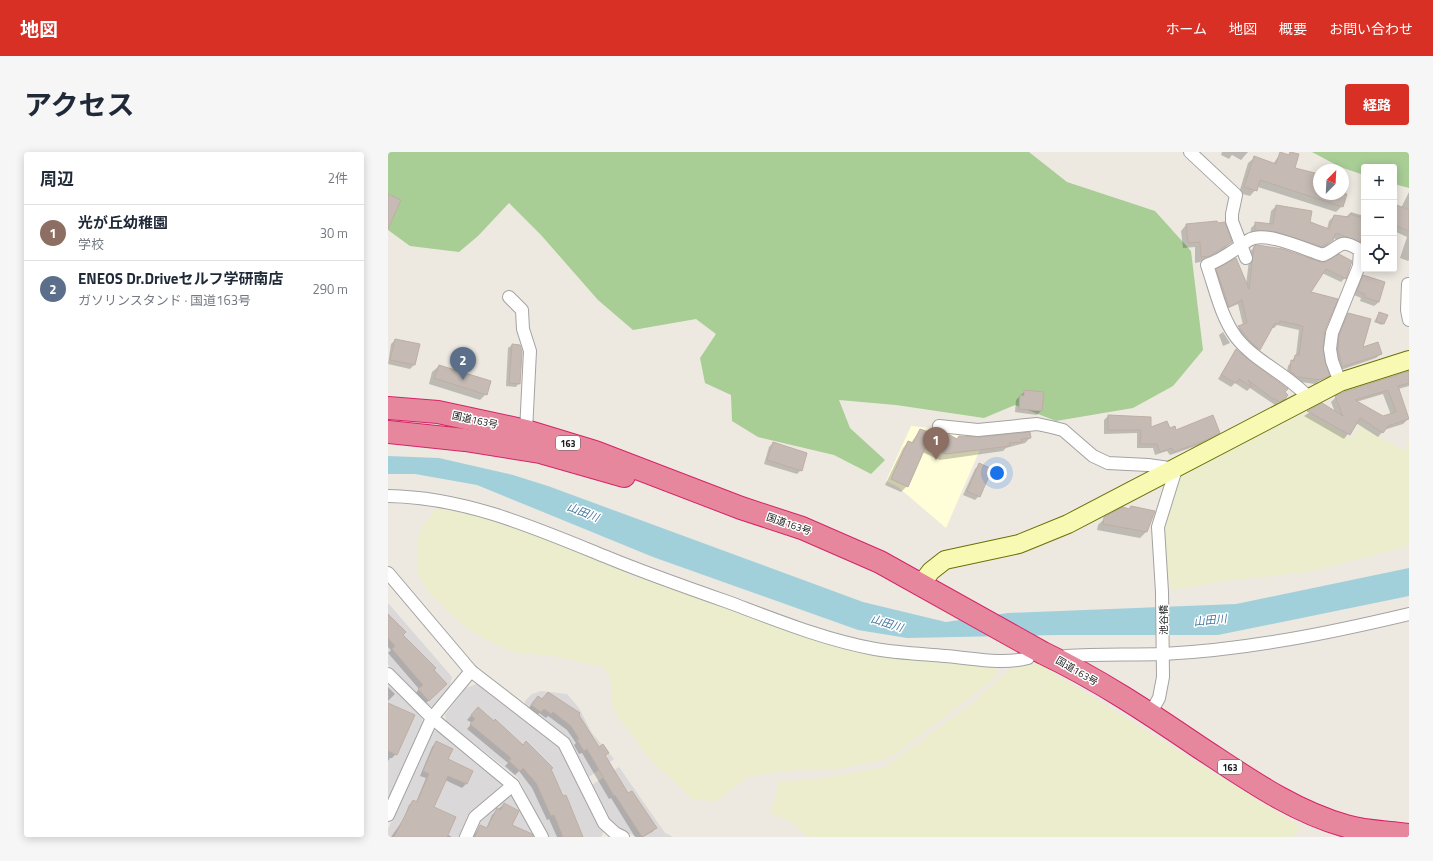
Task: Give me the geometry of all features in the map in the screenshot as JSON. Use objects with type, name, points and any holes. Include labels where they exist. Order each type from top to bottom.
[{"type":"highway","name":"国道163号","points":[[388,408],[438,412],[526,431],[595,452],[741,508],[842,544],[921,584],[1036,655],[1065,663],[1150,714],[1247,778],[1300,808],[1346,826],[1409,835]]},
{"type":"highway","name":"国道163号","points":[[388,432],[465,440],[540,452],[702,499],[741,508]]},
{"type":"street","points":[[1190,152],[1236,195],[1232,221],[1246,258]]},
{"type":"street","points":[[1309,398],[1302,390],[1264,362],[1236,337],[1228,323],[1207,265],[1220,260],[1251,239],[1268,237],[1323,255],[1343,243],[1348,243],[1360,250],[1359,266],[1332,333],[1330,349],[1332,361],[1340,382]]},
{"type":"street","points":[[1408,284],[1407,310],[1409,320]]},
{"type":"street","points":[[509,297],[522,310],[523,329],[530,351],[526,431]]},
{"type":"street","points":[[921,584],[931,571],[945,560],[1019,544],[1068,524],[1176,469],[1191,458],[1340,382],[1409,360]]},
{"type":"street","points":[[939,426],[978,430],[1037,424],[1063,430],[1093,456],[1108,463],[1148,465],[1176,469]]},
{"type":"street","name":"池谷橋","points":[[1150,714],[1159,698],[1163,677],[1162,592],[1158,527],[1176,469]]},
{"type":"street","points":[[388,496],[428,499],[480,510],[548,532],[610,559],[764,616],[862,646],[888,651],[1006,662],[1036,655]]},
{"type":"street","points":[[388,573],[471,671],[564,743],[604,822],[615,833],[623,837]]},
{"type":"street","points":[[1066,656],[1249,645],[1338,631],[1409,614]]},
{"type":"street","points":[[388,816],[432,718],[471,671]]},
{"type":"street","points":[[388,674],[432,718],[513,785],[542,837]]},
{"type":"street","points":[[466,837],[475,817],[513,785]]},
{"type":"shaded area","points":[[1304,413],[1352,439],[1360,426],[1405,451],[1409,441],[1409,546],[1308,572],[1225,581],[1171,590],[1160,534],[1181,473]]},
{"type":"shaded area","points":[[911,426],[983,433],[985,438],[946,528],[898,487],[886,481]]},
{"type":"shaded area","points":[[438,507],[479,514],[542,536],[614,566],[636,579],[642,578],[653,580],[787,629],[997,664],[996,677],[896,754],[883,760],[838,769],[795,769],[790,772],[783,771],[745,777],[743,781],[715,801],[694,800],[649,758],[617,715],[613,706],[610,677],[608,672],[601,666],[554,656],[519,653],[503,648],[469,630],[429,593],[418,574],[417,542],[422,527]]},
{"type":"shaded area","points":[[388,603],[452,677],[449,689],[435,706],[428,707],[388,665]]},
{"type":"shaded area","points":[[1024,661],[1036,662],[1301,827],[1296,834],[1291,837],[808,837],[791,821],[770,813],[777,792],[777,782],[818,779],[885,767],[970,705],[1015,665]]},
{"type":"shaded area","points":[[388,683],[421,716],[423,723],[388,800]]},
{"type":"shaded area","points":[[479,683],[560,747],[600,828],[604,831],[601,837],[548,837],[518,778],[446,721],[445,715],[466,688]]},
{"type":"shaded area","points":[[541,691],[567,694],[579,708],[592,733],[614,759],[589,777],[569,740],[525,704],[525,701],[532,694]]},
{"type":"shaded area","points":[[437,730],[502,781],[501,786],[469,815],[459,837],[388,837],[388,829],[432,732]]},
{"type":"shaded area","points":[[619,767],[665,833],[673,837],[637,837],[621,830],[610,820],[592,785]]},
{"type":"shaded area","points":[[509,796],[514,796],[535,837],[472,837],[480,820]]},
{"type":"green space","points":[[388,152],[1029,152],[1067,182],[1155,211],[1191,251],[1203,350],[1173,386],[1133,408],[1056,421],[1015,405],[984,418],[896,405],[839,400],[850,428],[885,460],[871,474],[834,455],[758,437],[732,421],[731,395],[705,383],[700,358],[716,334],[696,319],[633,330],[598,300],[541,235],[509,203],[478,236],[459,252],[410,246],[388,230]]},
{"type":"green space","points":[[1312,152],[1409,152],[1409,188],[1397,185],[1397,164],[1361,164],[1361,174],[1349,170],[1349,164],[1334,164]]},
{"type":"water","name":"山田川","points":[[388,456],[439,458],[513,475],[548,486],[863,602],[946,622],[1008,613],[1236,604],[1409,568],[1409,596],[1218,635],[1059,635],[907,638],[858,630],[653,557],[477,485],[415,474],[388,474]]},
{"type":"building","points":[[1280,152],[1289,155],[1290,152],[1299,154],[1295,168],[1313,172],[1313,197],[1260,180],[1257,191],[1244,187],[1254,156],[1276,164]]},
{"type":"building","points":[[388,194],[401,200],[388,229]]},
{"type":"building","points":[[1321,200],[1345,200],[1343,207]]},
{"type":"building","points":[[1276,205],[1312,211],[1310,222],[1329,229],[1334,215],[1349,217],[1350,214],[1361,218],[1361,239],[1360,242],[1336,233],[1333,240],[1322,247],[1277,232],[1255,230],[1255,222],[1273,224]]},
{"type":"building","points":[[1397,205],[1409,210],[1409,231],[1397,226]]},
{"type":"building","points":[[1217,221],[1218,223],[1225,222],[1232,242],[1210,256],[1201,257],[1200,242],[1188,243],[1186,224]]},
{"type":"building","points":[[1257,245],[1283,249],[1321,262],[1326,262],[1339,254],[1352,261],[1346,279],[1326,269],[1311,292],[1338,299],[1325,330],[1323,348],[1325,362],[1330,376],[1320,380],[1298,377],[1290,371],[1291,360],[1294,361],[1295,355],[1299,355],[1303,326],[1280,321],[1279,324],[1275,323],[1260,350],[1249,340],[1238,326],[1247,323],[1242,300],[1229,307],[1216,269],[1236,258],[1249,289],[1254,246]]},
{"type":"building","points":[[1363,275],[1385,282],[1379,302],[1364,297],[1365,294],[1357,291]]},
{"type":"building","points":[[1379,312],[1388,315],[1384,324],[1376,321]]},
{"type":"building","points":[[1348,313],[1371,319],[1363,347],[1378,342],[1382,354],[1342,367],[1338,349],[1339,335]]},
{"type":"building","points":[[395,339],[420,344],[415,365],[390,360]]},
{"type":"building","points":[[512,344],[520,345],[522,352],[520,384],[509,383]]},
{"type":"building","points":[[1236,349],[1288,389],[1285,392],[1288,395],[1285,399],[1279,402],[1248,380],[1252,387],[1239,379],[1236,383],[1221,375]]},
{"type":"building","points":[[439,365],[491,381],[487,395],[434,378]]},
{"type":"building","points":[[1409,371],[1409,383],[1398,386],[1409,419],[1388,426],[1383,433],[1360,418],[1350,435],[1307,411],[1322,403],[1343,416],[1335,396]],"holes":[[[1388,390],[1396,412],[1383,416],[1355,400]]]},
{"type":"building","points":[[1024,390],[1044,392],[1042,411],[1019,409],[1020,395],[1024,396]]},
{"type":"building","points":[[1108,415],[1151,417],[1151,427],[1167,421],[1170,428],[1175,426],[1176,430],[1213,415],[1220,433],[1204,441],[1174,452],[1172,448],[1160,452],[1157,444],[1140,444],[1141,430],[1108,430]]},
{"type":"building","points":[[920,429],[940,436],[941,434],[948,434],[957,439],[959,436],[979,437],[1030,432],[1031,438],[1021,439],[1022,442],[1009,443],[1010,446],[946,454],[926,446],[908,487],[891,479],[908,441],[913,443]]},
{"type":"building","points":[[773,442],[807,453],[802,471],[767,460]]},
{"type":"building","points":[[979,463],[992,469],[980,497],[967,491]]},
{"type":"building","points":[[1131,506],[1155,511],[1147,532],[1103,524],[1104,517],[1123,507],[1129,509]]},
{"type":"building","points":[[388,614],[406,632],[403,635],[436,668],[434,670],[447,684],[429,701],[418,689],[423,685],[392,649],[395,646],[388,638]]},
{"type":"building","points":[[548,692],[580,713],[579,715],[599,747],[603,744],[609,753],[605,755],[628,793],[632,791],[657,828],[642,837],[615,795],[614,796],[587,749],[584,751],[571,726],[553,712],[551,714],[544,709],[541,712],[531,705],[538,696],[542,699]]},
{"type":"building","points":[[388,703],[415,715],[397,755],[388,751]]},
{"type":"building","points":[[478,707],[494,721],[495,719],[523,745],[526,741],[553,768],[551,769],[563,796],[566,795],[583,837],[563,837],[554,815],[551,816],[536,783],[523,768],[520,771],[509,761],[511,758],[470,724],[475,719],[471,715]]},
{"type":"building","points":[[436,741],[453,749],[448,759],[473,771],[467,784],[448,776],[434,807],[456,817],[447,837],[394,837],[413,800],[417,802],[429,774],[423,771]]},
{"type":"building","points":[[504,803],[519,811],[512,825],[532,834],[533,837],[475,837],[480,825],[487,828],[497,808],[501,810]]},
{"type":"place","name":"ENEOS Dr.Driveセルフ学研南店","points":[[463,380]]},
{"type":"place","name":"光が丘幼稚園","points":[[936,460]]}]
